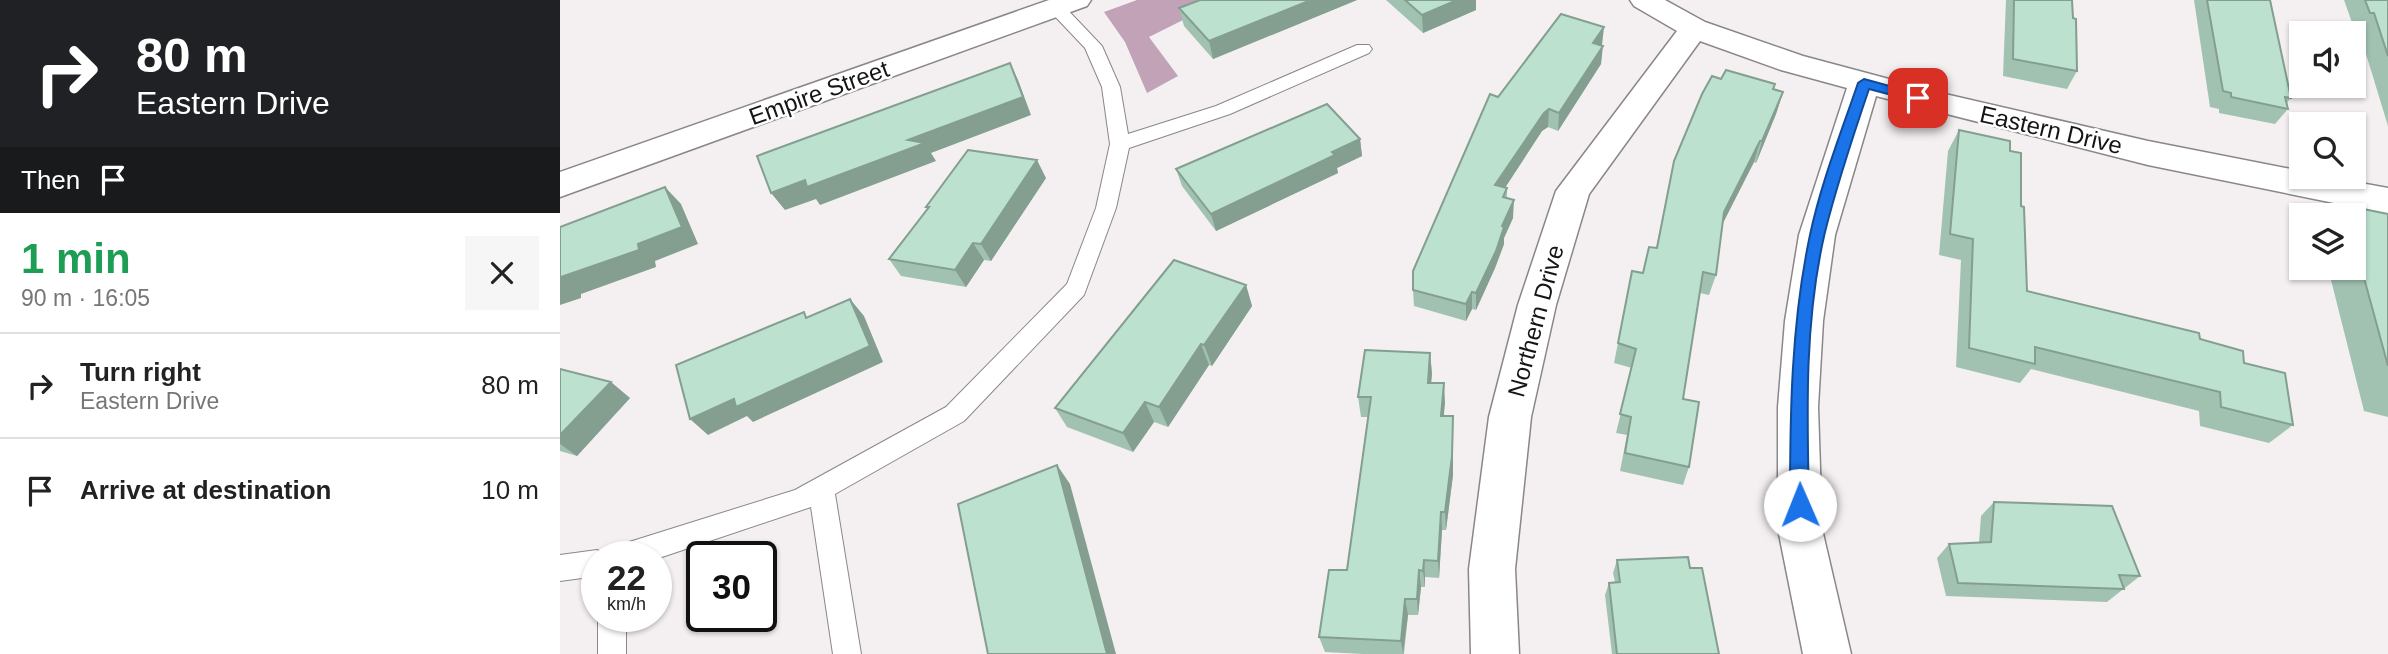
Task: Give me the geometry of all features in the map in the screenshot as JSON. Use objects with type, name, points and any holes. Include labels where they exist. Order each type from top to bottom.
[{"type":"street","name":"Eastern Drive","points":[[1644,0],[1694,28],[1792,63],[1864,83],[2148,153],[2388,201]]},
{"type":"street","name":"Empire Street","points":[[560,185],[1067,4]]},
{"type":"street","name":"Northern Drive","points":[[1495,654],[1492,569],[1510,417],[1541,292],[1573,191],[1694,28]]},
{"type":"street","points":[[1827,654],[1800,529],[1798,407],[1804,321],[1817,234],[1864,83]]},
{"type":"lane","points":[[672,541],[802,499],[955,414],[1076,289],[1106,208],[1120,144],[1111,87],[1093,46],[1067,4]]},
{"type":"lane","points":[[1120,144],[1223,110],[1363,49]]},
{"type":"lane","points":[[821,489],[846,654]]},
{"type":"lane","points":[[560,568],[581,565]]},
{"type":"lane","points":[[612,632],[612,654]]},
{"type":"shaded area","points":[[1137,0],[1201,0],[1197,13],[1149,37],[1178,76],[1147,93],[1125,42],[1104,12]]},
{"type":"building","points":[[1200,0],[1311,0],[1209,41],[1179,8]]},
{"type":"building","points":[[1405,0],[1457,0],[1422,15]]},
{"type":"building","points":[[2014,0],[2072,0],[2073,18],[2076,19],[2077,71],[2013,59]]},
{"type":"building","points":[[2207,0],[2270,0],[2289,89],[2289,98],[2285,97],[2288,109],[2231,97],[2231,93],[2223,91]]},
{"type":"building","points":[[2365,0],[2388,0],[2388,56],[2374,13],[2370,13]]},
{"type":"building","points":[[1561,14],[1604,27],[1593,43],[1603,46],[1559,113],[1549,109],[1544,113],[1495,185],[1507,188],[1503,197],[1514,200],[1502,226],[1504,227],[1496,251],[1476,293],[1472,292],[1466,304],[1413,290],[1413,271],[1490,94],[1498,97]]},
{"type":"building","points":[[1010,63],[1023,97],[908,140],[925,143],[807,187],[805,180],[771,193],[757,156]]},
{"type":"building","points":[[1726,70],[1775,84],[1773,89],[1783,92],[1762,141],[1724,212],[1716,275],[1703,272],[1683,399],[1699,402],[1689,467],[1625,453],[1631,417],[1620,414],[1636,349],[1618,343],[1632,271],[1643,273],[1649,247],[1657,248],[1674,161],[1712,76],[1721,79]]},
{"type":"building","points":[[1327,104],[1360,139],[1332,152],[1335,155],[1211,214],[1176,169]]},
{"type":"building","points":[[1959,130],[2010,141],[2010,151],[2021,153],[2021,206],[2024,207],[2027,291],[2199,333],[2200,339],[2243,351],[2244,363],[2285,373],[2293,425],[2221,407],[2220,392],[2035,347],[2035,364],[1969,348],[1973,239],[1950,234]]},
{"type":"building","points":[[968,150],[1037,160],[981,244],[973,243],[955,270],[889,259],[929,207],[926,207]]},
{"type":"building","points":[[665,187],[682,227],[638,244],[639,250],[561,277],[560,281],[560,227]]},
{"type":"building","points":[[2366,210],[2388,214],[2388,366],[2365,280]]},
{"type":"building","points":[[1174,260],[1246,285],[1204,345],[1201,344],[1159,407],[1145,402],[1123,433],[1055,408]]},
{"type":"building","points":[[850,299],[870,346],[736,407],[734,399],[690,419],[676,365],[804,312],[806,318]]},
{"type":"building","points":[[1365,350],[1430,353],[1428,383],[1444,383],[1441,416],[1453,416],[1452,456],[1445,512],[1441,512],[1438,561],[1424,560],[1423,571],[1419,570],[1417,599],[1405,599],[1401,641],[1319,637],[1329,570],[1347,570],[1371,397],[1358,397]]},
{"type":"building","points":[[560,369],[611,382],[560,435]]},
{"type":"building","points":[[1057,465],[1107,654],[988,654],[958,504]]},
{"type":"building","points":[[1994,502],[2112,506],[2140,576],[2119,575],[2124,589],[1958,583],[1949,544],[1991,542]]},
{"type":"building","points":[[1688,557],[1690,568],[1702,568],[1719,654],[1617,654],[1609,583],[1620,582],[1617,560]]},
{"type":"route","points":[[1800,505],[1798,407],[1804,321],[1817,234],[1835,170],[1864,83],[1918,98]]}]
